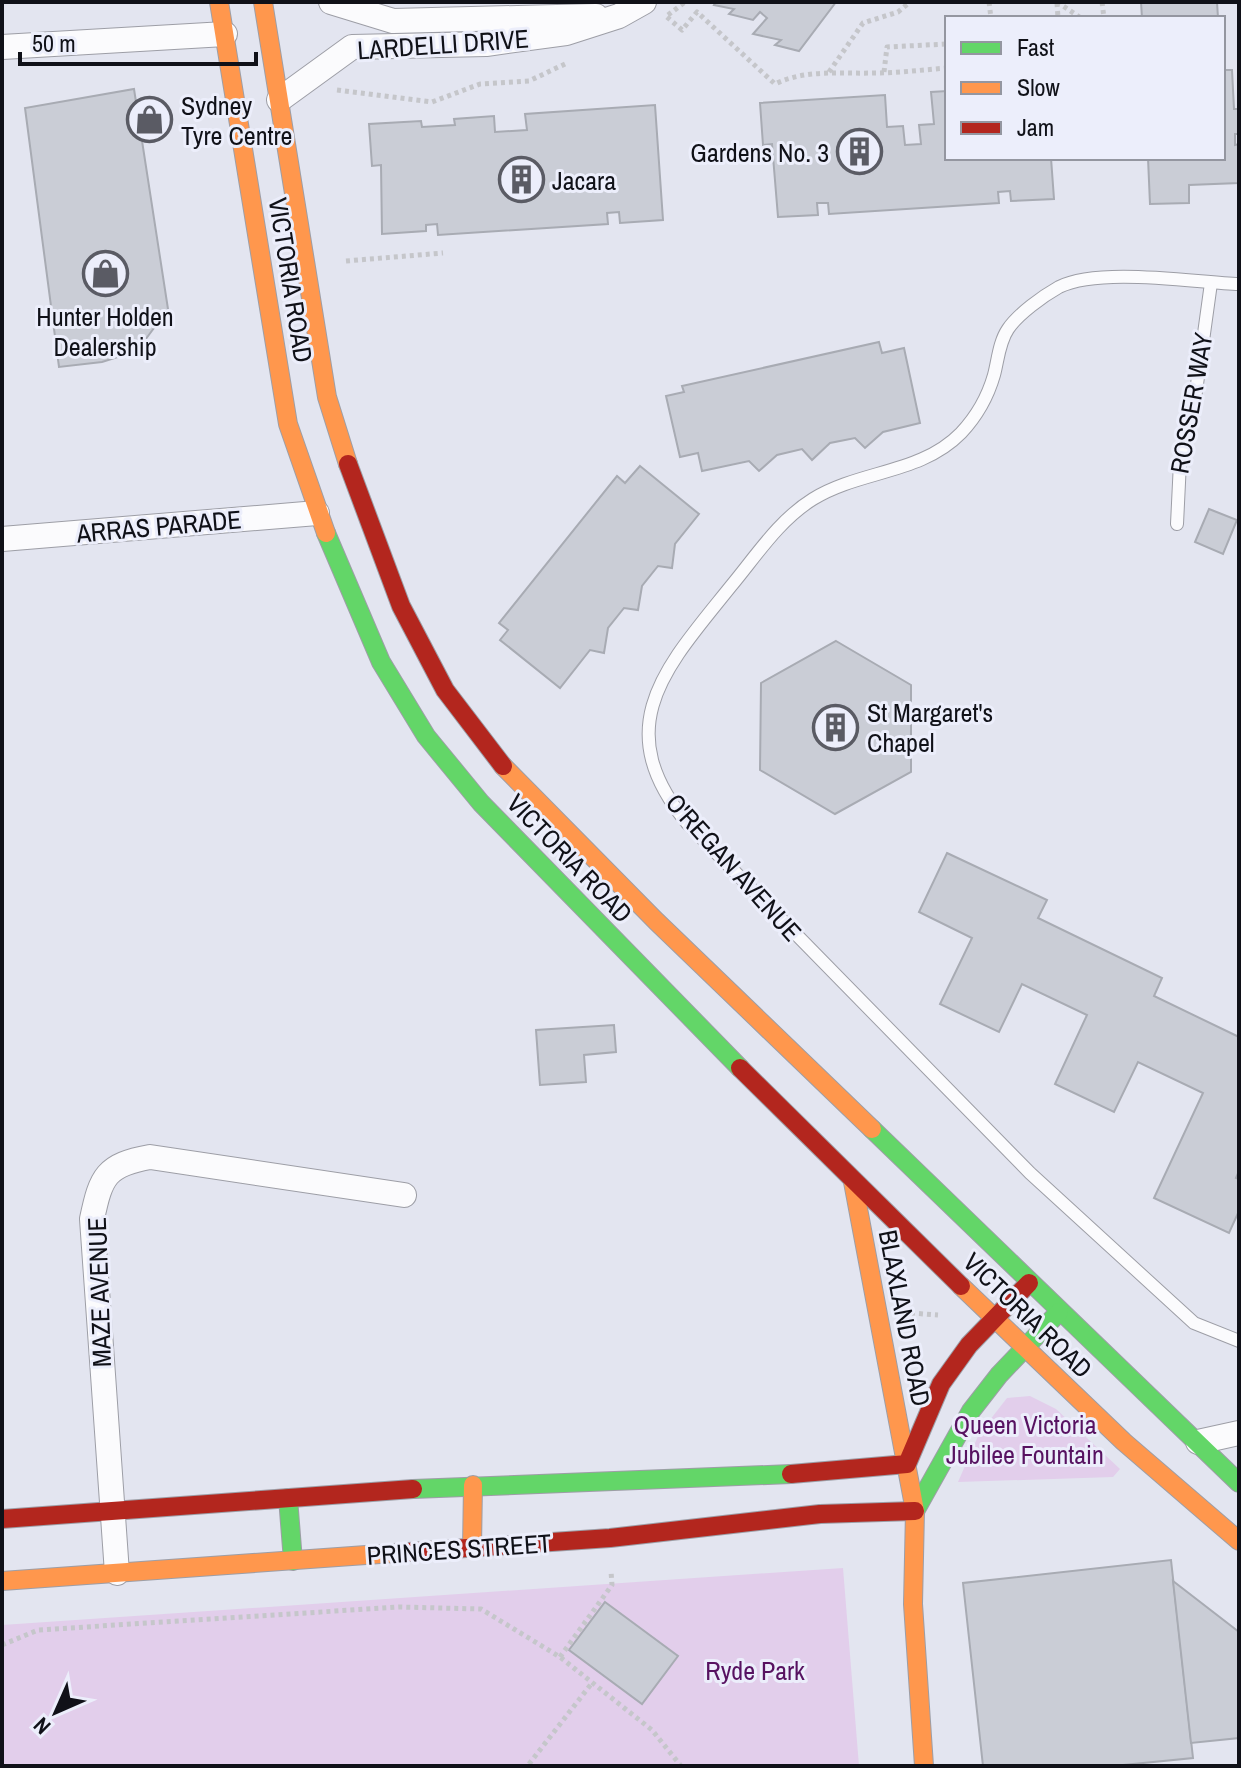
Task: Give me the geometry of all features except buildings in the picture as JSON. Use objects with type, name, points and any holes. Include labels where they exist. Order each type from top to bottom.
[{"type":"main road","name":"VICTORIA ROAD","points":[[219,2],[288,424],[317,513],[381,662],[426,736],[481,803],[853,1182],[1124,1442],[1239,1541]]},
{"type":"main road","name":"VICTORIA ROAD","points":[[263,2],[327,397],[358,498],[396,592],[445,690],[504,767],[526,789],[1029,1283],[1239,1483]]},
{"type":"main road","name":"BLAXLAND ROAD","points":[[853,1182],[915,1511],[913,1604],[924,1766]]},
{"type":"main road","name":"BLAXLAND ROAD","points":[[907,1464],[925,1415],[941,1384],[969,1345],[1029,1283]]},
{"type":"main road","name":"BLAXLAND ROAD","points":[[915,1511],[971,1411],[1059,1312]]},
{"type":"main road","points":[[2,1519],[473,1485],[757,1477],[907,1464]]},
{"type":"main road","points":[[472,1548],[473,1485]]},
{"type":"main road","points":[[288,1498],[293,1561]]},
{"type":"main road","name":"PRINCES STREET","points":[[2,1581],[610,1538],[820,1514],[915,1511]]},
{"type":"street","name":"LARDELLI DRIVE","points":[[331,2],[393,21],[619,16]]},
{"type":"street","name":"LARDELLI DRIVE","points":[[279,100],[352,47],[486,44],[566,33],[619,16],[644,2]]},
{"type":"street","points":[[2,47],[225,34]]},
{"type":"street","name":"ARRAS PARADE","points":[[2,539],[317,513]]},
{"type":"street","name":"MAZE AVENUE","points":[[117,1573],[92,1219],[99,1183],[121,1162],[150,1157],[404,1195]]},
{"type":"street","points":[[1198,1442],[1239,1433]]},
{"type":"lane","name":"O'REGAN AVENUE","points":[[1239,284],[1092,277],[1062,286],[1045,296],[1008,329],[986,397],[975,416],[945,447],[916,462],[817,497],[780,525],[669,663],[652,703],[649,724],[654,767],[662,788],[687,823],[1030,1173],[1194,1323],[1239,1341]]},
{"type":"lane","name":"ROSSER WAY","points":[[1177,524],[1180,462],[1193,413],[1211,283]]},
{"type":"path","points":[[829,72],[863,23],[898,12],[910,2]]},
{"type":"path","points":[[1057,2],[1078,16]]},
{"type":"path","points":[[666,16],[682,30],[697,12],[775,84],[789,77],[829,72],[945,68]]},
{"type":"path","points":[[884,72],[887,47],[945,44]]},
{"type":"path","points":[[326,89],[432,102],[480,84],[529,81],[569,62]]},
{"type":"path","points":[[346,261],[443,253]]},
{"type":"path","points":[[911,1313],[943,1315]]},
{"type":"path","points":[[560,1657],[612,1585],[611,1570]]},
{"type":"path","points":[[2,1645],[38,1630],[399,1607],[481,1609],[560,1657],[652,1730],[681,1766]]},
{"type":"path","points":[[529,1764],[592,1683]]},
{"type":"green space","name":"Queen Victoria Jubilee Fountain","points":[[1030,1396],[1056,1409],[1120,1469],[1113,1477],[958,1482],[979,1434],[1007,1398]]},
{"type":"green space","name":"Ryde Park","points":[[843,1568],[859,1766],[2,1766],[2,1625]]},
{"type":"traffic: fast","points":[[326,533],[381,662],[426,736],[481,803],[740,1068]]},
{"type":"traffic: fast","points":[[872,1129],[1239,1483]]},
{"type":"traffic: fast","points":[[915,1511],[971,1411],[999,1375],[1059,1312]]},
{"type":"traffic: fast","points":[[413,1489],[791,1474]]},
{"type":"traffic: fast","points":[[288,1498],[293,1561]]},
{"type":"traffic: slow","points":[[219,2],[288,424],[326,533]]},
{"type":"traffic: slow","points":[[263,2],[327,397],[348,464]]},
{"type":"traffic: slow","points":[[503,766],[656,921],[872,1129]]},
{"type":"traffic: slow","points":[[853,1182],[915,1511],[913,1604],[924,1766]]},
{"type":"traffic: slow","points":[[961,1286],[1124,1442],[1239,1541]]},
{"type":"traffic: slow","points":[[472,1548],[473,1485]]},
{"type":"traffic: slow","points":[[2,1581],[394,1553]]},
{"type":"traffic: jam","points":[[348,464],[401,606],[445,690],[503,766]]},
{"type":"traffic: jam","points":[[740,1068],[961,1286]]},
{"type":"traffic: jam","points":[[791,1474],[907,1464],[941,1384],[969,1345],[1029,1283]]},
{"type":"traffic: jam","points":[[2,1519],[413,1489]]},
{"type":"traffic: jam","points":[[394,1553],[610,1538],[820,1514],[915,1511]]},
{"type":"place","name":"Sydney Tyre Centre","points":[[150,120]]},
{"type":"place","name":"Gardens No. 3","points":[[860,152]]},
{"type":"place","name":"Jacara","points":[[521,180]]},
{"type":"place","name":"Hunter Holden Dealership","points":[[105,273]]},
{"type":"place","name":"St Margaret's Chapel","points":[[836,727]]}]
